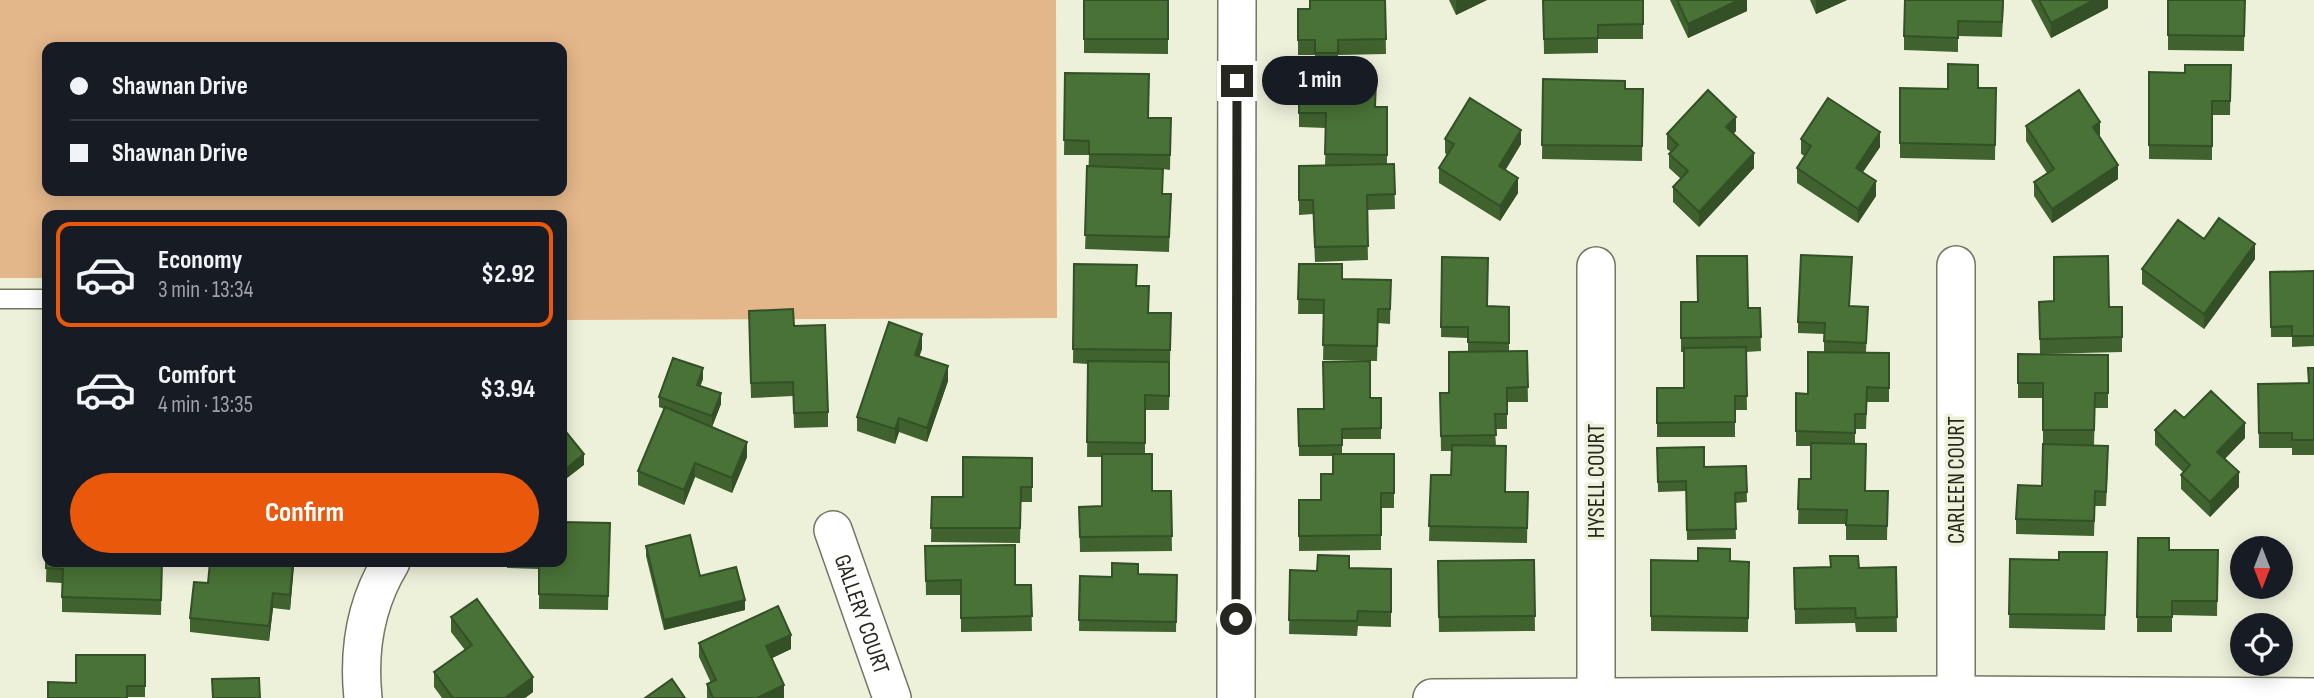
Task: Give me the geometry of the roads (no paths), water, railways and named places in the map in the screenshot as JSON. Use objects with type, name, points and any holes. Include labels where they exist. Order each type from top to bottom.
[{"type":"street","points":[[1236,698],[1237,0]]},
{"type":"street","name":"CARLEEN COURT","points":[[1956,265],[1956,695]]},
{"type":"street","name":"HYSELL COURT","points":[[1596,266],[1596,697]]},
{"type":"street","name":"GALLERY COURT","points":[[833,530],[892,698]]},
{"type":"street","points":[[363,698],[362,655],[368,614],[388,567]]},
{"type":"street","points":[[1432,698],[1956,695],[2314,697]]},
{"type":"lane","points":[[0,299],[42,299]]}]
